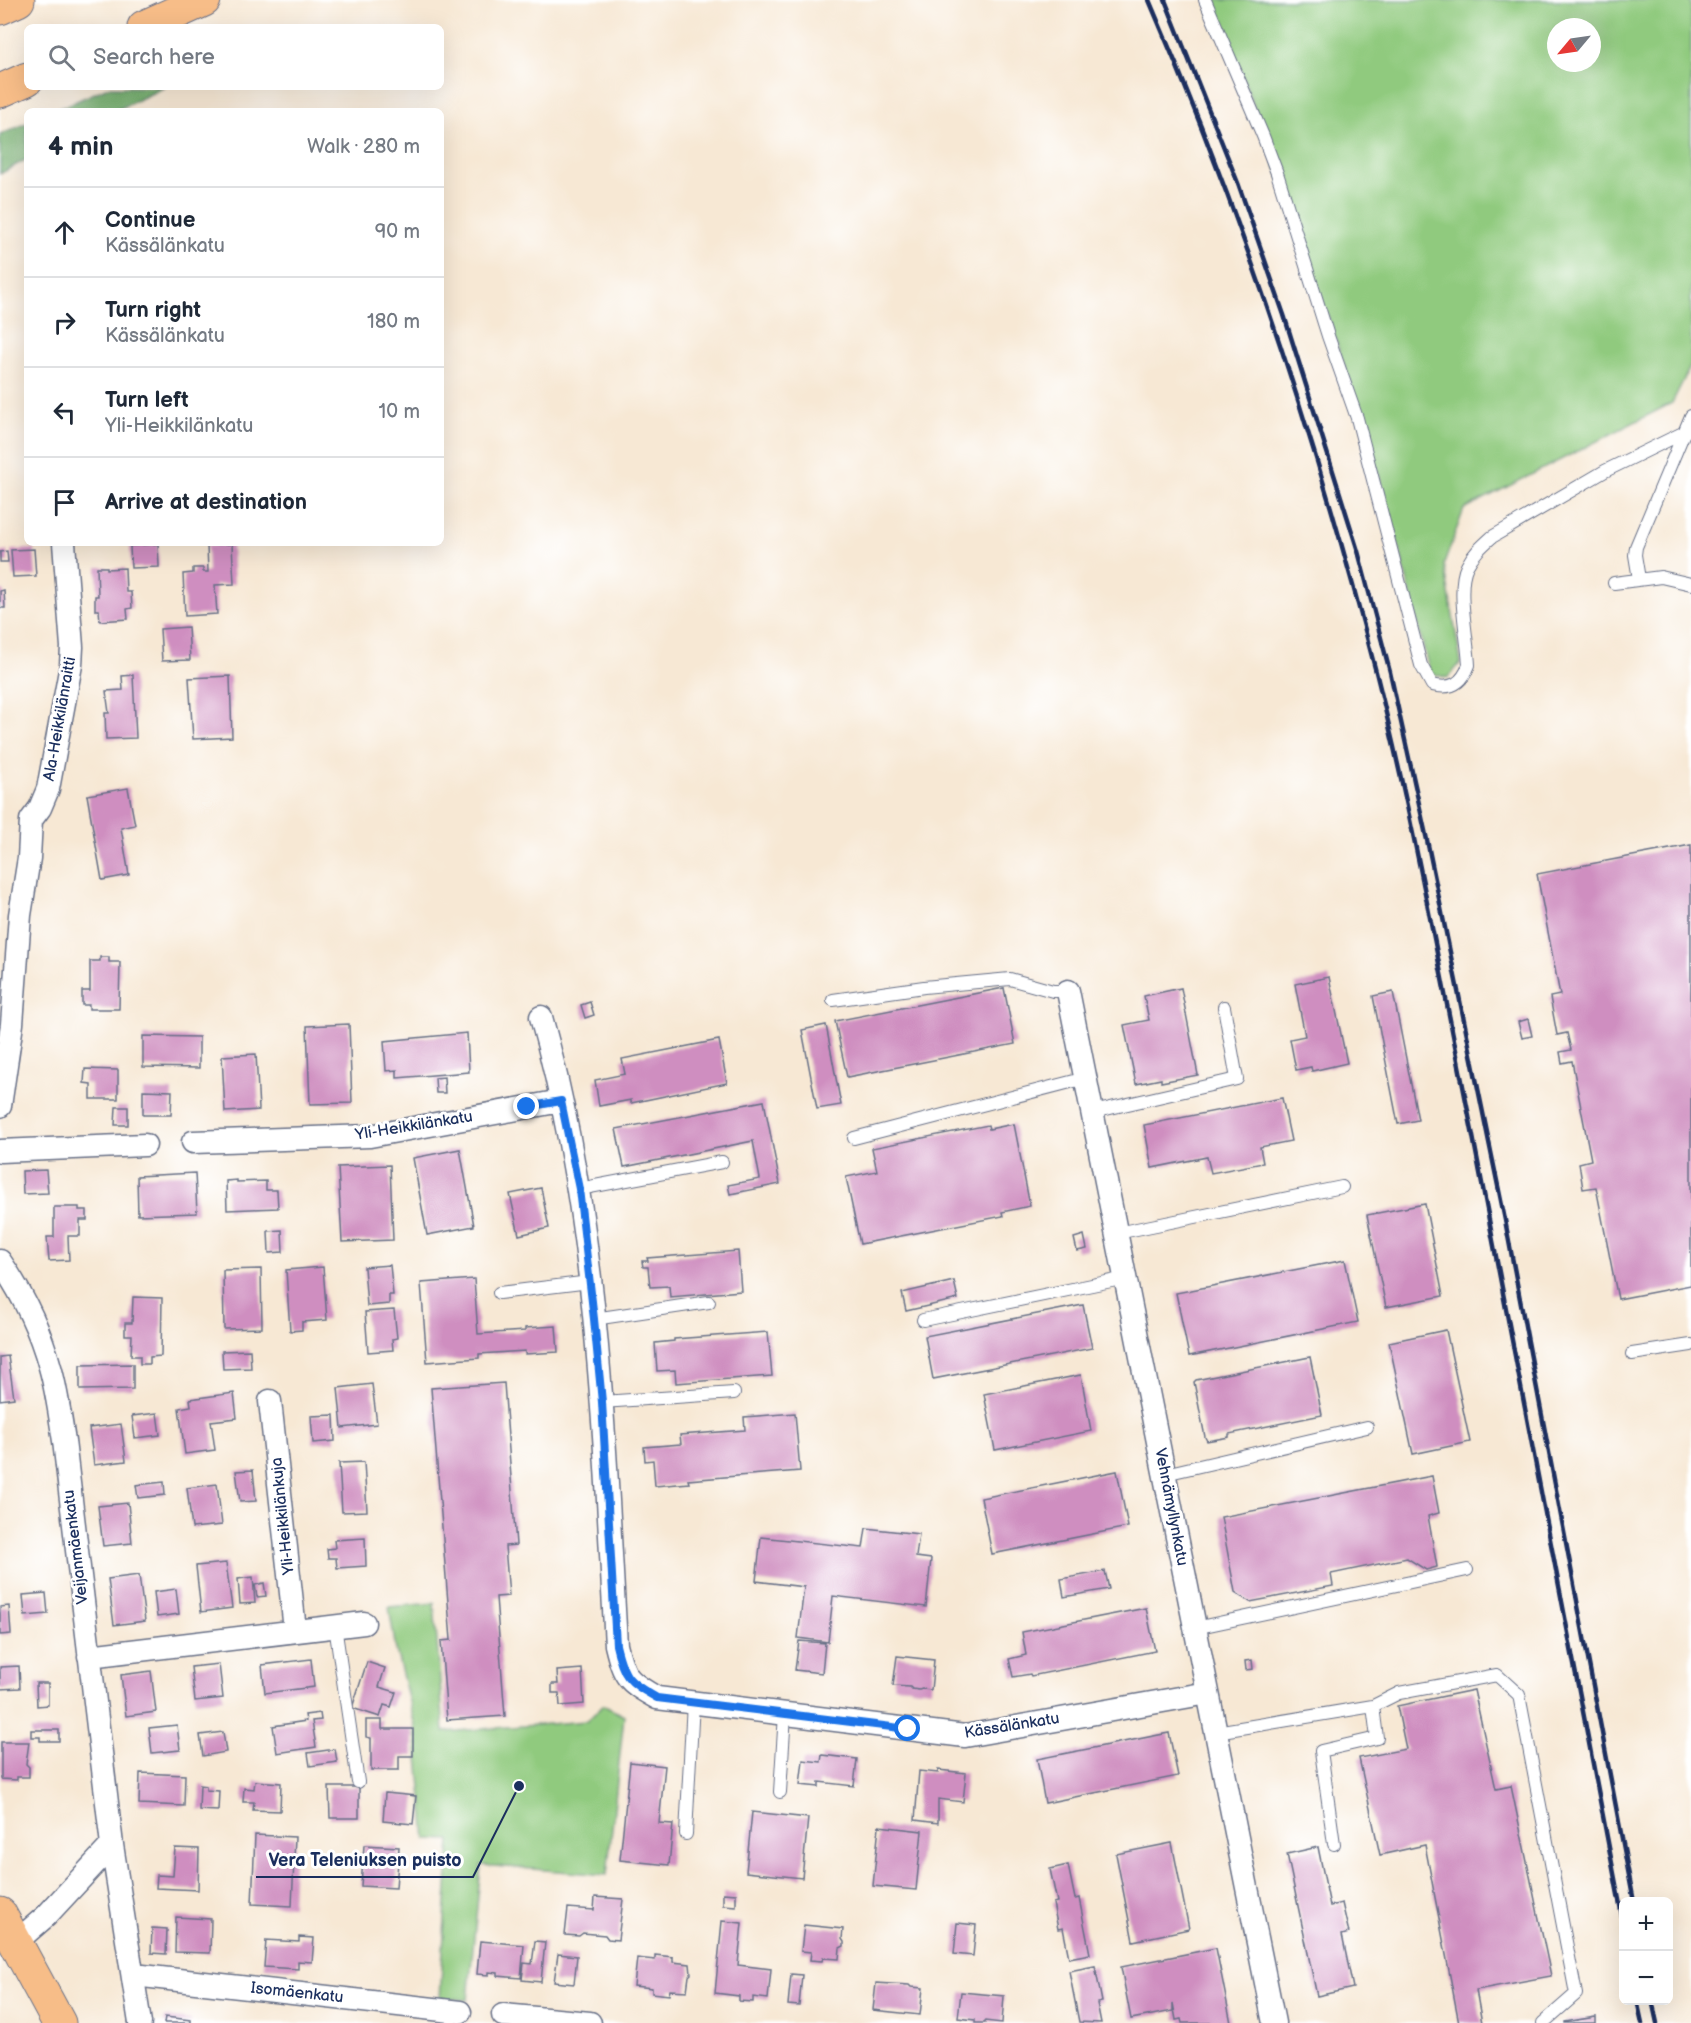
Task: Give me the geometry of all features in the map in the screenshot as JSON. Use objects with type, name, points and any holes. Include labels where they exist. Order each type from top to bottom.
[{"type":"main road","points":[[0,8],[18,0]]},
{"type":"main road","points":[[151,24],[204,0]]},
{"type":"main road","points":[[0,91],[24,80]]},
{"type":"main road","points":[[0,1914],[59,2023]]},
{"type":"street","name":"Ala-Heikkilänraitti","points":[[0,1106],[12,1024],[20,915],[29,858],[31,820],[48,789],[71,665],[72,647],[64,546]]},
{"type":"street","name":"Vehnämyllynkatu","points":[[1068,991],[1274,2023]]},
{"type":"street","name":"Kässälänkatu","points":[[541,1017],[579,1189],[602,1402],[616,1645],[622,1669],[635,1685],[657,1698],[965,1736],[1208,1692]]},
{"type":"street","name":"Yli-Heikkilänkatu","points":[[194,1142],[370,1136],[561,1101]]},
{"type":"street","points":[[0,1151],[145,1145]]},
{"type":"street","name":"Veijanmäenkatu","points":[[0,1261],[32,1319],[53,1377],[64,1441],[112,1845],[140,2023]]},
{"type":"street","name":"Yli-Heikkilänkuja","points":[[270,1401],[295,1630]]},
{"type":"street","points":[[89,1656],[364,1623]]},
{"type":"street","points":[[16,1942],[46,1916],[112,1845]]},
{"type":"street","name":"Isomäenkatu","points":[[134,1975],[460,2012]]},
{"type":"street","points":[[506,2019],[590,2023]]},
{"type":"lane","points":[[1205,0],[1277,173],[1328,336],[1357,418],[1421,664],[1432,685],[1449,687],[1465,676],[1469,665],[1462,586],[1465,568],[1476,551],[1492,537],[1605,471],[1687,432]]},
{"type":"lane","points":[[1639,579],[1636,547],[1687,432],[1691,416]]},
{"type":"lane","points":[[1614,583],[1661,577],[1691,584]]},
{"type":"lane","points":[[833,1000],[924,987],[1010,979],[1053,991],[1068,991]]},
{"type":"lane","points":[[1092,1112],[1237,1079],[1224,1007]]},
{"type":"lane","points":[[854,1138],[1086,1078]]},
{"type":"lane","points":[[579,1189],[722,1162]]},
{"type":"lane","points":[[1117,1233],[1342,1187]]},
{"type":"lane","points":[[923,1320],[1126,1278]]},
{"type":"lane","points":[[499,1293],[590,1282]]},
{"type":"lane","points":[[594,1319],[709,1302]]},
{"type":"lane","points":[[1632,1354],[1691,1346]]},
{"type":"lane","points":[[602,1402],[734,1393]]},
{"type":"lane","points":[[1165,1474],[1367,1427]]},
{"type":"lane","points":[[1195,1628],[1467,1570]]},
{"type":"lane","points":[[335,1626],[358,1782]]},
{"type":"lane","points":[[1216,1732],[1373,1706],[1399,1693],[1497,1675],[1519,1695],[1576,1994],[1543,2023]]},
{"type":"lane","points":[[686,1834],[693,1702]]},
{"type":"lane","points":[[1334,1844],[1321,1751],[1377,1738],[1373,1706]]},
{"type":"lane","points":[[780,1792],[785,1714]]},
{"type":"green space","points":[[1213,0],[1691,0],[1691,365],[1672,403],[1464,509],[1444,564],[1461,663],[1447,678],[1430,673],[1396,534],[1364,427],[1303,243]]},
{"type":"green space","points":[[101,90],[159,90],[121,108],[61,108]]},
{"type":"green space","points":[[24,124],[24,161],[0,174],[0,135]]},
{"type":"green space","points":[[434,1603],[444,1732],[587,1721],[603,1705],[624,1716],[607,1875],[481,1865],[468,2000],[440,1998],[450,1840],[426,1839],[415,1726],[396,1650],[389,1607]]},
{"type":"building","points":[[130,546],[158,546],[159,567],[131,568]]},
{"type":"building","points":[[207,546],[232,546],[234,584],[215,585],[217,614],[185,616],[183,574],[193,573],[193,568],[203,568],[203,572],[208,572]]},
{"type":"building","points":[[34,549],[36,576],[13,577],[11,550]]},
{"type":"building","points":[[7,551],[8,562],[0,562],[0,552]]},
{"type":"building","points":[[97,567],[125,568],[126,592],[131,592],[132,608],[127,609],[128,619],[100,621],[99,610],[95,610],[95,596],[98,596]]},
{"type":"building","points":[[4,590],[5,608],[0,608],[0,591]]},
{"type":"building","points":[[188,627],[190,660],[162,661],[160,629]]},
{"type":"building","points":[[133,675],[136,738],[106,739],[105,713],[109,713],[106,691],[123,690],[122,676]]},
{"type":"building","points":[[230,676],[232,737],[193,739],[189,678]]},
{"type":"building","points":[[128,788],[135,825],[121,828],[129,875],[102,880],[87,795]]},
{"type":"building","points":[[1691,845],[1691,1285],[1618,1299],[1596,1187],[1583,1189],[1579,1163],[1591,1160],[1572,1061],[1562,1063],[1560,1052],[1571,1050],[1567,1033],[1557,1035],[1550,997],[1560,995],[1537,874]]},
{"type":"building","points":[[100,957],[109,957],[109,962],[120,962],[119,1009],[89,1009],[89,1005],[82,1005],[82,991],[90,991],[90,961],[100,961]]},
{"type":"building","points":[[1329,977],[1347,1063],[1312,1071],[1311,1067],[1296,1070],[1290,1039],[1305,1036],[1295,984]]},
{"type":"building","points":[[1004,988],[1015,1044],[847,1077],[835,1021]]},
{"type":"building","points":[[1181,988],[1198,1075],[1136,1084],[1124,1025],[1149,1020],[1144,996]]},
{"type":"building","points":[[1393,992],[1418,1120],[1398,1124],[1373,996]]},
{"type":"building","points":[[590,1002],[594,1015],[585,1018],[581,1005]]},
{"type":"building","points":[[1528,1019],[1532,1036],[1522,1038],[1518,1022]]},
{"type":"building","points":[[349,1024],[352,1103],[310,1104],[307,1026]]},
{"type":"building","points":[[826,1025],[841,1105],[817,1109],[802,1030]]},
{"type":"building","points":[[467,1033],[469,1072],[397,1078],[397,1070],[386,1071],[384,1041]]},
{"type":"building","points":[[143,1036],[199,1037],[199,1068],[143,1067]]},
{"type":"building","points":[[719,1040],[727,1083],[631,1103],[631,1100],[599,1106],[595,1080],[625,1074],[622,1059]]},
{"type":"building","points":[[256,1054],[259,1110],[225,1112],[222,1056]]},
{"type":"building","points":[[85,1069],[118,1070],[118,1099],[91,1099],[91,1084],[84,1083]]},
{"type":"building","points":[[444,1077],[445,1093],[436,1093],[435,1078]]},
{"type":"building","points":[[143,1090],[172,1091],[171,1115],[143,1115]]},
{"type":"building","points":[[1282,1098],[1291,1141],[1260,1147],[1263,1163],[1211,1173],[1207,1157],[1152,1168],[1144,1125]]},
{"type":"building","points":[[764,1101],[780,1184],[730,1194],[728,1185],[760,1179],[753,1141],[624,1167],[616,1129]]},
{"type":"building","points":[[116,1107],[128,1107],[128,1125],[115,1125]]},
{"type":"building","points":[[1014,1124],[1030,1206],[1002,1212],[1003,1216],[860,1244],[846,1177],[877,1171],[872,1148],[988,1125],[989,1129]]},
{"type":"building","points":[[460,1149],[474,1226],[427,1235],[413,1158]]},
{"type":"building","points":[[390,1165],[393,1240],[342,1242],[338,1167]]},
{"type":"building","points":[[46,1170],[48,1193],[23,1194],[22,1171]]},
{"type":"building","points":[[195,1173],[197,1213],[138,1215],[137,1176]]},
{"type":"building","points":[[237,1180],[237,1182],[266,1181],[266,1190],[277,1190],[278,1208],[227,1210],[226,1181]]},
{"type":"building","points":[[541,1188],[549,1228],[519,1235],[510,1194]]},
{"type":"building","points":[[1425,1204],[1443,1296],[1386,1307],[1367,1215]]},
{"type":"building","points":[[54,1207],[79,1207],[79,1210],[87,1210],[87,1220],[80,1220],[80,1236],[68,1236],[69,1260],[49,1261],[47,1237],[54,1237]]},
{"type":"building","points":[[282,1230],[283,1252],[269,1253],[268,1231]]},
{"type":"building","points":[[1084,1235],[1087,1249],[1077,1251],[1074,1238]]},
{"type":"building","points":[[738,1251],[741,1291],[670,1297],[669,1286],[650,1287],[648,1267],[643,1267],[642,1261],[648,1261],[647,1258]]},
{"type":"building","points":[[1345,1260],[1358,1322],[1189,1356],[1176,1293]]},
{"type":"building","points":[[390,1265],[393,1295],[389,1295],[389,1304],[367,1306],[364,1267]]},
{"type":"building","points":[[323,1267],[327,1320],[302,1322],[302,1330],[290,1331],[286,1270]]},
{"type":"building","points":[[261,1269],[262,1328],[224,1329],[223,1270]]},
{"type":"building","points":[[474,1279],[478,1334],[525,1331],[525,1328],[556,1326],[558,1352],[525,1354],[525,1351],[479,1354],[479,1358],[427,1362],[421,1283]]},
{"type":"building","points":[[954,1281],[958,1299],[906,1311],[902,1293]]},
{"type":"building","points":[[133,1297],[162,1298],[161,1356],[150,1357],[150,1364],[140,1364],[140,1356],[131,1356],[132,1335],[125,1335],[125,1323],[132,1323]]},
{"type":"building","points":[[1083,1305],[1092,1348],[933,1379],[925,1336]]},
{"type":"building","points":[[394,1310],[397,1338],[392,1339],[393,1350],[368,1352],[365,1312]]},
{"type":"building","points":[[1446,1330],[1470,1442],[1413,1454],[1389,1342]]},
{"type":"building","points":[[768,1332],[772,1376],[676,1383],[675,1370],[657,1371],[655,1343],[674,1341],[674,1339]]},
{"type":"building","points":[[250,1350],[251,1368],[223,1369],[222,1351]]},
{"type":"building","points":[[8,1356],[14,1398],[0,1400],[0,1357]]},
{"type":"building","points":[[1310,1357],[1322,1415],[1229,1434],[1229,1437],[1207,1441],[1194,1382],[1196,1380]]},
{"type":"building","points":[[133,1364],[133,1389],[80,1390],[80,1365]]},
{"type":"building","points":[[1081,1375],[1091,1431],[995,1450],[984,1394]]},
{"type":"building","points":[[504,1383],[516,1545],[505,1546],[509,1596],[496,1597],[505,1716],[447,1720],[441,1641],[451,1640],[431,1388]]},
{"type":"building","points":[[372,1384],[377,1424],[342,1428],[338,1388]]},
{"type":"building","points":[[234,1393],[237,1418],[211,1421],[215,1450],[185,1454],[179,1408],[191,1406],[190,1399]]},
{"type":"building","points":[[157,1413],[160,1435],[135,1438],[132,1416]]},
{"type":"building","points":[[795,1413],[800,1471],[688,1480],[689,1483],[655,1486],[653,1460],[645,1461],[644,1447],[681,1444],[680,1435],[745,1430],[744,1417]]},
{"type":"building","points":[[334,1415],[335,1441],[313,1443],[311,1416]]},
{"type":"building","points":[[121,1424],[126,1461],[94,1465],[89,1428]]},
{"type":"building","points":[[364,1462],[367,1511],[342,1512],[339,1463]]},
{"type":"building","points":[[253,1470],[256,1501],[240,1502],[236,1471]]},
{"type":"building","points":[[1117,1471],[1128,1527],[992,1554],[981,1498]]},
{"type":"building","points":[[1432,1476],[1439,1513],[1428,1516],[1437,1567],[1426,1570],[1407,1558],[1331,1574],[1333,1586],[1250,1602],[1235,1592],[1221,1517]]},
{"type":"building","points":[[164,1482],[165,1495],[138,1498],[136,1485]]},
{"type":"building","points":[[217,1484],[222,1525],[192,1528],[187,1488]]},
{"type":"building","points":[[128,1503],[132,1543],[103,1546],[98,1506]]},
{"type":"building","points":[[866,1528],[919,1534],[916,1557],[931,1559],[926,1607],[833,1596],[828,1642],[798,1638],[804,1587],[756,1581],[761,1537],[863,1548]]},
{"type":"building","points":[[365,1538],[366,1566],[337,1568],[336,1558],[328,1558],[327,1549],[335,1548],[334,1540]]},
{"type":"building","points":[[226,1563],[232,1608],[201,1612],[196,1566]]},
{"type":"building","points":[[1105,1571],[1109,1589],[1064,1597],[1061,1579]]},
{"type":"building","points":[[139,1575],[145,1621],[114,1625],[108,1579]]},
{"type":"building","points":[[253,1577],[255,1603],[240,1604],[238,1579]]},
{"type":"building","points":[[264,1583],[266,1596],[257,1597],[255,1585]]},
{"type":"building","points":[[176,1589],[179,1614],[157,1617],[154,1592]]},
{"type":"building","points":[[46,1593],[48,1614],[25,1616],[23,1595]]},
{"type":"building","points":[[9,1606],[11,1634],[0,1635],[0,1607]]},
{"type":"building","points":[[1146,1608],[1155,1651],[1031,1676],[1030,1674],[1013,1677],[1009,1659],[1026,1655],[1022,1632]]},
{"type":"building","points":[[799,1641],[825,1643],[822,1673],[795,1670]]},
{"type":"building","points":[[897,1656],[934,1660],[931,1690],[893,1686]]},
{"type":"building","points":[[311,1659],[314,1687],[265,1693],[262,1665]]},
{"type":"building","points":[[1252,1660],[1253,1669],[1246,1670],[1245,1661]]},
{"type":"building","points":[[367,1662],[385,1668],[379,1687],[396,1692],[391,1707],[384,1705],[380,1717],[352,1708]]},
{"type":"building","points":[[219,1664],[223,1698],[195,1701],[191,1667]]},
{"type":"building","points":[[19,1666],[20,1688],[0,1689],[0,1667]]},
{"type":"building","points":[[582,1669],[584,1704],[560,1706],[559,1693],[552,1693],[552,1684],[558,1684],[557,1671]]},
{"type":"building","points":[[151,1671],[156,1712],[126,1716],[121,1675]]},
{"type":"building","points":[[36,1683],[48,1683],[48,1705],[37,1706]]},
{"type":"building","points":[[1474,1690],[1496,1789],[1511,1786],[1551,1976],[1476,1990],[1482,2023],[1459,2023],[1425,1845],[1380,1855],[1359,1758],[1406,1749],[1397,1706]]},
{"type":"building","points":[[320,1713],[321,1720],[312,1721],[316,1747],[277,1753],[273,1726],[306,1721],[305,1715]]},
{"type":"building","points":[[366,1720],[382,1720],[382,1729],[413,1729],[413,1756],[399,1756],[399,1770],[371,1770],[371,1738],[366,1737]]},
{"type":"building","points":[[177,1725],[180,1750],[152,1753],[149,1728]]},
{"type":"building","points":[[31,1730],[59,1730],[59,1741],[40,1741],[40,1737],[31,1737]]},
{"type":"building","points":[[223,1732],[226,1752],[203,1756],[200,1735]]},
{"type":"building","points":[[1169,1733],[1178,1776],[1045,1803],[1037,1759]]},
{"type":"building","points":[[1,1742],[29,1742],[26,1764],[29,1767],[29,1777],[17,1777],[17,1780],[1,1779]]},
{"type":"building","points":[[335,1749],[337,1762],[310,1766],[308,1753]]},
{"type":"building","points":[[822,1755],[857,1759],[854,1786],[819,1782],[819,1787],[800,1785],[803,1760],[821,1762]]},
{"type":"building","points":[[630,1762],[665,1766],[659,1823],[673,1824],[669,1865],[620,1860]]},
{"type":"building","points":[[938,1770],[966,1773],[963,1802],[938,1799],[938,1823],[915,1820],[919,1771],[938,1773]]},
{"type":"building","points":[[140,1773],[185,1775],[184,1806],[139,1804]]},
{"type":"building","points":[[255,1781],[281,1783],[280,1811],[253,1810],[254,1802],[243,1802],[244,1788],[254,1789]]},
{"type":"building","points":[[200,1785],[206,1786],[206,1790],[219,1791],[218,1811],[199,1810]]},
{"type":"building","points":[[329,1787],[359,1787],[359,1818],[330,1818]]},
{"type":"building","points":[[385,1793],[416,1796],[413,1824],[383,1821]]},
{"type":"building","points":[[752,1812],[808,1818],[802,1878],[746,1872]]},
{"type":"building","points":[[879,1826],[922,1831],[916,1890],[873,1886]]},
{"type":"building","points":[[255,1835],[295,1837],[292,1906],[252,1904]]},
{"type":"building","points":[[1172,1843],[1189,1929],[1133,1941],[1116,1854]]},
{"type":"building","points":[[364,1845],[399,1847],[396,1888],[361,1886]]},
{"type":"building","points":[[1318,1847],[1330,1906],[1342,1903],[1349,1933],[1342,1935],[1353,1988],[1317,1996],[1287,1854]]},
{"type":"building","points":[[175,1848],[199,1849],[198,1890],[156,1888],[157,1875],[173,1876]]},
{"type":"building","points":[[1068,1865],[1075,1899],[1079,1898],[1090,1954],[1069,1958],[1063,1928],[1058,1929],[1053,1903],[1057,1902],[1050,1869]]},
{"type":"building","points":[[723,1893],[736,1894],[736,1906],[723,1905]]},
{"type":"building","points":[[595,1897],[623,1899],[618,1940],[608,1939],[605,1935],[583,1933],[579,1936],[565,1935],[568,1908],[594,1910]]},
{"type":"building","points":[[176,1917],[211,1919],[210,1953],[175,1952]]},
{"type":"building","points":[[722,1921],[742,1923],[738,1965],[771,1969],[768,1999],[753,1997],[753,2002],[739,2001],[739,1996],[715,1993]]},
{"type":"building","points":[[957,1923],[976,1925],[973,1956],[954,1954]]},
{"type":"building","points":[[804,1925],[843,1929],[844,1946],[840,1948],[839,1959],[810,1960],[811,1952],[801,1951]]},
{"type":"building","points":[[152,1928],[167,1929],[166,1954],[151,1953]]},
{"type":"building","points":[[299,1937],[314,1938],[312,1962],[298,1961],[298,1969],[264,1967],[266,1940],[299,1942]]},
{"type":"building","points":[[480,1941],[524,1945],[521,1978],[498,1976],[498,1973],[489,1972],[489,1975],[477,1974]]},
{"type":"building","points":[[535,1941],[545,1942],[541,1982],[522,1980],[524,1963],[532,1964]]},
{"type":"building","points":[[1216,1948],[1231,2023],[1182,2023],[1181,2019],[1176,2020],[1173,2003],[1173,2011],[1131,2019],[1121,1967]]},
{"type":"building","points":[[558,1954],[577,1956],[574,1984],[554,1982]]},
{"type":"building","points":[[655,1955],[673,1957],[673,1962],[690,1964],[691,1974],[687,1991],[670,1990],[669,1995],[652,1993],[652,1988],[634,1986],[637,1958],[655,1960]]},
{"type":"building","points":[[1095,1966],[1102,2002],[1097,2003],[1101,2023],[1079,2022],[1069,1971]]},
{"type":"building","points":[[791,1974],[802,1975],[799,2006],[788,2005]]},
{"type":"building","points":[[876,1983],[923,1988],[920,2015],[873,2010]]},
{"type":"building","points":[[961,1992],[1004,1996],[1002,2023],[985,2021],[985,2023],[975,2023],[975,2020],[958,2018]]},
{"type":"building","points":[[165,2017],[191,2020],[191,2023],[164,2023]]},
{"type":"building","points":[[1596,2017],[1596,2023],[1565,2023],[1565,2022]]},
{"type":"railway","points":[[1149,0],[1216,164],[1276,332],[1329,501],[1376,672],[1403,786],[1438,958],[1619,1900]]},
{"type":"railway","points":[[1165,0],[1238,183],[1284,315],[1358,551],[1390,672],[1505,1220],[1633,1897]]},
{"type":"railway","points":[[1638,2005],[1642,2023]]},
{"type":"railway","points":[[1653,2005],[1657,2023]]},
{"type":"place","name":"Vera Teleniuksen puisto","points":[[519,1786]]},
{"type":"route","points":[[527,1107],[561,1101],[579,1189],[602,1402],[616,1645],[622,1669],[635,1685],[657,1698],[908,1729]]}]
